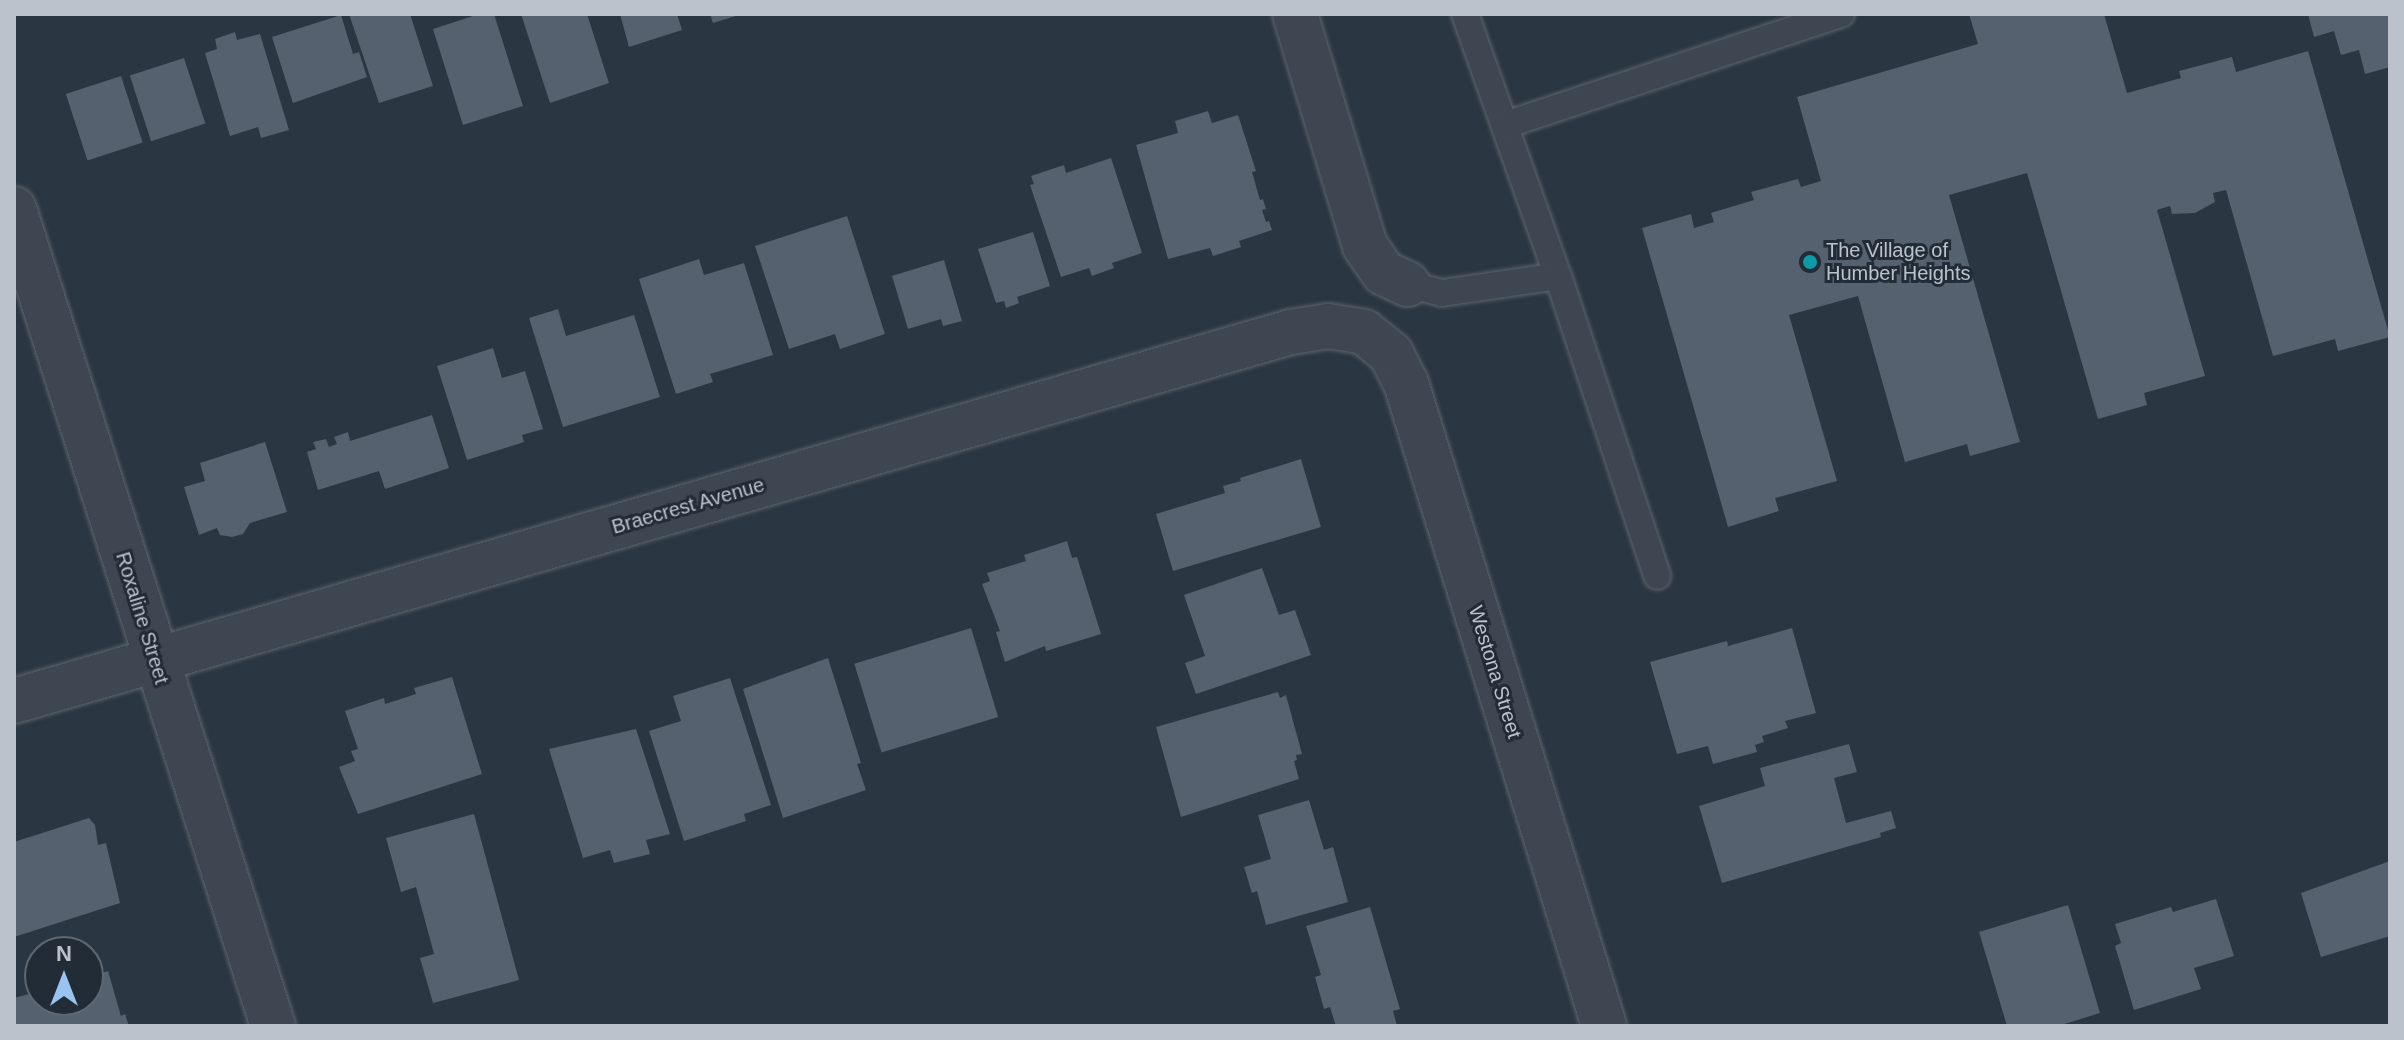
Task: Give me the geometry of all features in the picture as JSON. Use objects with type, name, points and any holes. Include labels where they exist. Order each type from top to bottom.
[{"type":"street","points":[[1295,14],[1365,246],[1384,273],[1408,284]]},
{"type":"street","name":"Roxaline Street","points":[[14,209],[154,660],[273,1026]]},
{"type":"street","name":"Braecrest Avenue","points":[[14,701],[1291,332],[1328,326],[1364,332]]},
{"type":"street","name":"Westona Street","points":[[1364,332],[1391,354],[1406,383],[1604,1026]]},
{"type":"lane","points":[[1465,14],[1558,276],[1657,576]]},
{"type":"lane","points":[[1505,125],[1841,14]]},
{"type":"lane","points":[[1408,284],[1442,293],[1558,276]]},
{"type":"building","points":[[349,14],[410,14],[433,86],[379,103]]},
{"type":"building","points":[[479,14],[494,14],[523,106],[463,125],[433,29]]},
{"type":"building","points":[[521,14],[587,14],[609,83],[550,103]]},
{"type":"building","points":[[620,14],[677,14],[682,30],[629,47]]},
{"type":"building","points":[[710,14],[739,14],[739,15],[713,23]]},
{"type":"building","name":"The Village of Humber Heights","points":[[1969,14],[2104,14],[2127,93],[2181,78],[2179,71],[2232,57],[2236,72],[2308,51],[2390,337],[2338,351],[2335,339],[2273,356],[2226,190],[2213,193],[2215,202],[2195,213],[2172,214],[2170,206],[2157,210],[2205,376],[2144,393],[2147,405],[2098,419],[2027,173],[1949,195],[2020,442],[1970,456],[1967,444],[1905,462],[1858,296],[1789,315],[1837,481],[1775,498],[1779,511],[1728,527],[1642,228],[1691,214],[1694,228],[1714,222],[1711,213],[1754,200],[1751,192],[1798,179],[1801,187],[1821,181],[1797,97],[1978,44]]},
{"type":"building","points":[[2308,14],[2390,14],[2390,67],[2365,74],[2359,50],[2341,55],[2334,31],[2314,37]]},
{"type":"building","points":[[341,15],[353,54],[359,52],[367,77],[293,103],[272,37]]},
{"type":"building","points":[[235,32],[237,40],[260,34],[289,130],[261,138],[258,127],[230,136],[205,53],[217,49],[215,39]]},
{"type":"building","points":[[184,58],[205,124],[151,141],[130,76]]},
{"type":"building","points":[[121,76],[143,143],[87,160],[66,94]]},
{"type":"building","points":[[1208,111],[1212,123],[1238,115],[1256,171],[1252,172],[1260,200],[1263,199],[1266,209],[1262,210],[1272,230],[1239,241],[1241,247],[1213,256],[1210,248],[1168,259],[1136,145],[1178,133],[1175,121]]},
{"type":"building","points":[[1111,158],[1142,253],[1112,263],[1114,268],[1092,276],[1089,268],[1061,277],[1030,185],[1034,184],[1031,176],[1064,165],[1066,173]]},
{"type":"building","points":[[847,216],[885,334],[840,349],[835,334],[789,349],[755,246]]},
{"type":"building","points":[[1033,232],[1050,286],[1017,297],[1019,303],[1006,308],[1004,301],[996,303],[978,249]]},
{"type":"building","points":[[699,259],[704,275],[744,263],[773,355],[710,374],[713,382],[676,394],[639,279]]},
{"type":"building","points":[[944,260],[962,321],[943,326],[941,319],[908,329],[892,276]]},
{"type":"building","points":[[558,309],[566,336],[634,315],[660,397],[563,427],[529,318]]},
{"type":"building","points":[[493,348],[502,378],[525,371],[543,429],[522,435],[524,442],[467,460],[437,366]]},
{"type":"building","points":[[432,415],[449,468],[385,489],[379,471],[318,490],[307,452],[316,449],[313,442],[326,439],[329,447],[337,444],[334,437],[348,432],[350,441]]},
{"type":"building","points":[[265,442],[287,512],[250,523],[243,534],[232,537],[220,535],[217,528],[199,535],[184,487],[205,481],[200,463]]},
{"type":"building","points":[[1301,459],[1321,527],[1173,571],[1156,514],[1225,493],[1223,486],[1241,481],[1240,478]]},
{"type":"building","points":[[1067,541],[1072,558],[1077,557],[1101,634],[1046,651],[1045,646],[1005,662],[996,632],[1000,631],[982,584],[990,581],[987,573],[1026,561],[1024,555]]},
{"type":"building","points":[[1262,568],[1279,615],[1295,610],[1311,655],[1196,694],[1185,663],[1205,656],[1184,595]]},
{"type":"building","points":[[971,628],[998,717],[882,753],[854,664]]},
{"type":"building","points":[[1792,628],[1816,713],[1785,721],[1788,728],[1762,736],[1764,742],[1755,745],[1757,752],[1713,764],[1708,746],[1677,754],[1650,662],[1727,641],[1728,646]]},
{"type":"building","points":[[828,658],[861,763],[857,764],[866,790],[783,818],[743,689]]},
{"type":"building","points":[[452,677],[482,774],[358,814],[339,767],[355,761],[351,751],[358,749],[345,711],[384,698],[385,704],[416,694],[414,688]]},
{"type":"building","points":[[730,678],[771,805],[744,814],[746,821],[684,841],[649,731],[681,721],[673,696]]},
{"type":"building","points":[[1278,692],[1280,698],[1286,695],[1302,754],[1296,755],[1297,760],[1294,761],[1299,779],[1181,817],[1156,727]]},
{"type":"building","points":[[636,729],[670,834],[646,840],[650,854],[614,863],[610,850],[583,858],[549,749]]},
{"type":"building","points":[[1849,744],[1857,772],[1834,778],[1846,823],[1891,811],[1896,828],[1880,833],[1881,837],[1722,883],[1699,806],[1765,786],[1760,768]]},
{"type":"building","points":[[1309,800],[1324,850],[1333,847],[1348,902],[1266,925],[1257,891],[1252,893],[1244,867],[1271,859],[1258,815]]},
{"type":"building","points":[[474,814],[519,980],[433,1003],[420,958],[434,954],[416,887],[401,892],[386,838]]},
{"type":"building","points":[[89,818],[95,825],[98,845],[106,843],[120,903],[14,937],[14,842]]},
{"type":"building","points":[[2390,861],[2390,936],[2321,957],[2301,893]]},
{"type":"building","points":[[2216,899],[2234,956],[2194,968],[2201,989],[2134,1010],[2115,946],[2121,943],[2115,924],[2171,907],[2173,912]]},
{"type":"building","points":[[2068,905],[2100,1013],[2058,1026],[2007,1026],[1979,932]]},
{"type":"building","points":[[1370,907],[1400,1009],[1393,1011],[1397,1026],[1336,1026],[1330,1007],[1324,1009],[1315,977],[1321,975],[1306,926]]},
{"type":"building","points":[[108,971],[121,1016],[125,1014],[129,1026],[14,1026],[14,998],[24,995],[24,1016],[104,1016],[104,972]]},
{"type":"place","name":"The Village of Humber Heights","points":[[1810,262]]}]
